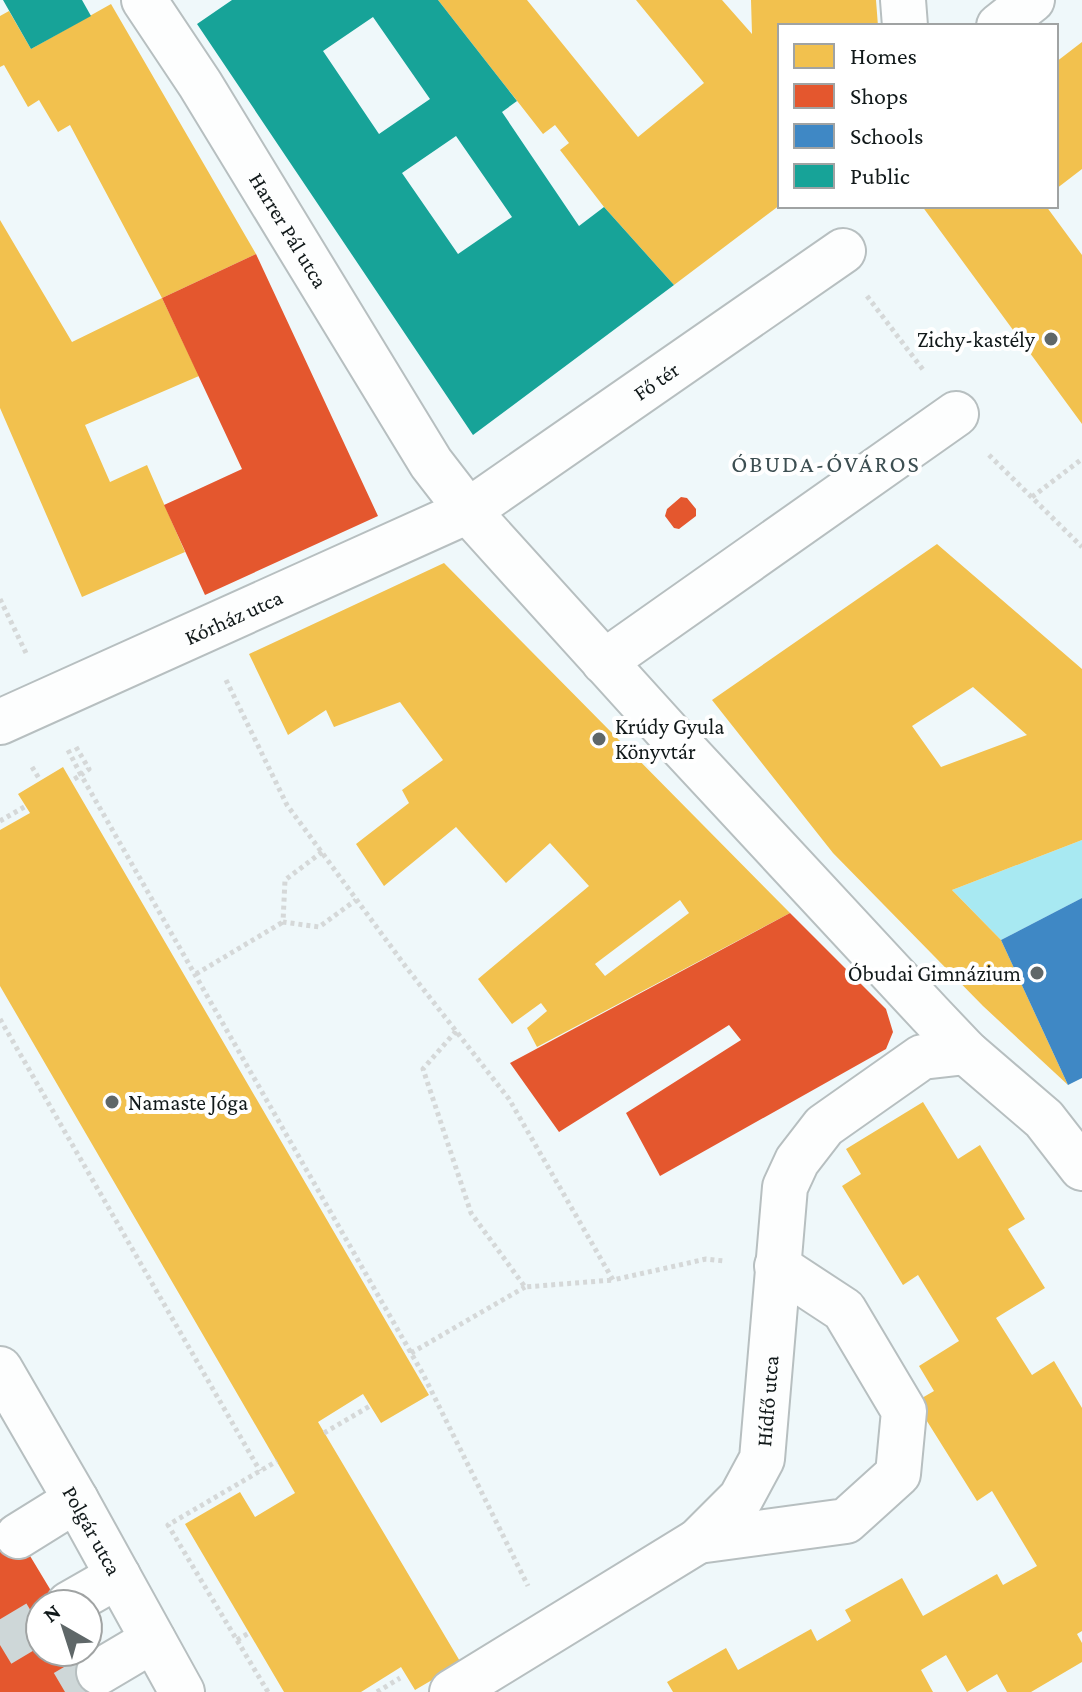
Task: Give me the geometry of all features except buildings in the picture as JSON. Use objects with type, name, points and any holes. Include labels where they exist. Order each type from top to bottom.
[{"type":"street","name":"Harrer Pál utca","points":[[144,0],[200,84],[431,463],[468,511]]},
{"type":"street","points":[[903,0],[905,24]]},
{"type":"street","points":[[1002,24],[1032,0]]},
{"type":"street","name":"Fő tér","points":[[468,511],[843,251]]},
{"type":"street","points":[[604,662],[956,414]]},
{"type":"street","points":[[468,511],[669,733],[966,1052],[1044,1119],[1082,1168]]},
{"type":"street","name":"Kórház utca","points":[[0,722],[468,511]]},
{"type":"street","name":"Hídfő utca","points":[[452,1692],[698,1541],[741,1498],[762,1459],[785,1187],[797,1161],[824,1126],[922,1057],[966,1052]]},
{"type":"street","points":[[698,1541],[846,1521],[898,1474],[904,1411],[844,1310],[777,1266]]},
{"type":"street","name":"Polgár utca","points":[[0,1369],[182,1692]]},
{"type":"street","points":[[18,1536],[76,1500]]},
{"type":"street","points":[[97,1588],[118,1576]]},
{"type":"street","points":[[99,1672],[153,1640]]},
{"type":"path","points":[[1032,497],[1082,459]]},
{"type":"path","points":[[224,677],[287,805],[509,1099],[613,1280]]},
{"type":"path","points":[[48,700],[89,769],[71,781]]},
{"type":"path","points":[[74,760],[411,1353],[551,1633]]},
{"type":"path","points":[[30,764],[40,780]]},
{"type":"path","points":[[0,821],[26,806]]},
{"type":"path","points":[[283,922],[285,880],[322,852]]},
{"type":"path","points":[[196,974],[283,922],[319,927],[356,900]]},
{"type":"path","points":[[0,1019],[260,1471]]},
{"type":"path","points":[[456,1031],[423,1069],[471,1213],[525,1287]]},
{"type":"path","points":[[411,1353],[525,1287],[613,1280],[706,1259],[777,1266]]},
{"type":"path","points":[[324,1433],[370,1406]]},
{"type":"path","points":[[268,1692],[168,1525],[277,1461]]},
{"type":"path","points":[[237,1640],[249,1633]]},
{"type":"path","points":[[377,1692],[406,1675]]},
{"type":"shaded area","points":[[1082,840],[1082,898],[1001,940],[952,890]]},
{"type":"tunnel","points":[[0,1645],[24,1631]]},
{"type":"tunnel","points":[[65,1692],[99,1672]]},
{"type":"place","name":"Zichy-kastély","points":[[1051,339]]},
{"type":"place","name":"Krúdy Gyula Könyvtár","points":[[599,739]]},
{"type":"place","name":"Óbudai Gimnázium","points":[[1037,973]]},
{"type":"place","name":"Namaste Jóga","points":[[112,1102]]},
{"type":"district","name":"ÓBUDA-ÓVÁROS","points":[[826,463]]}]
